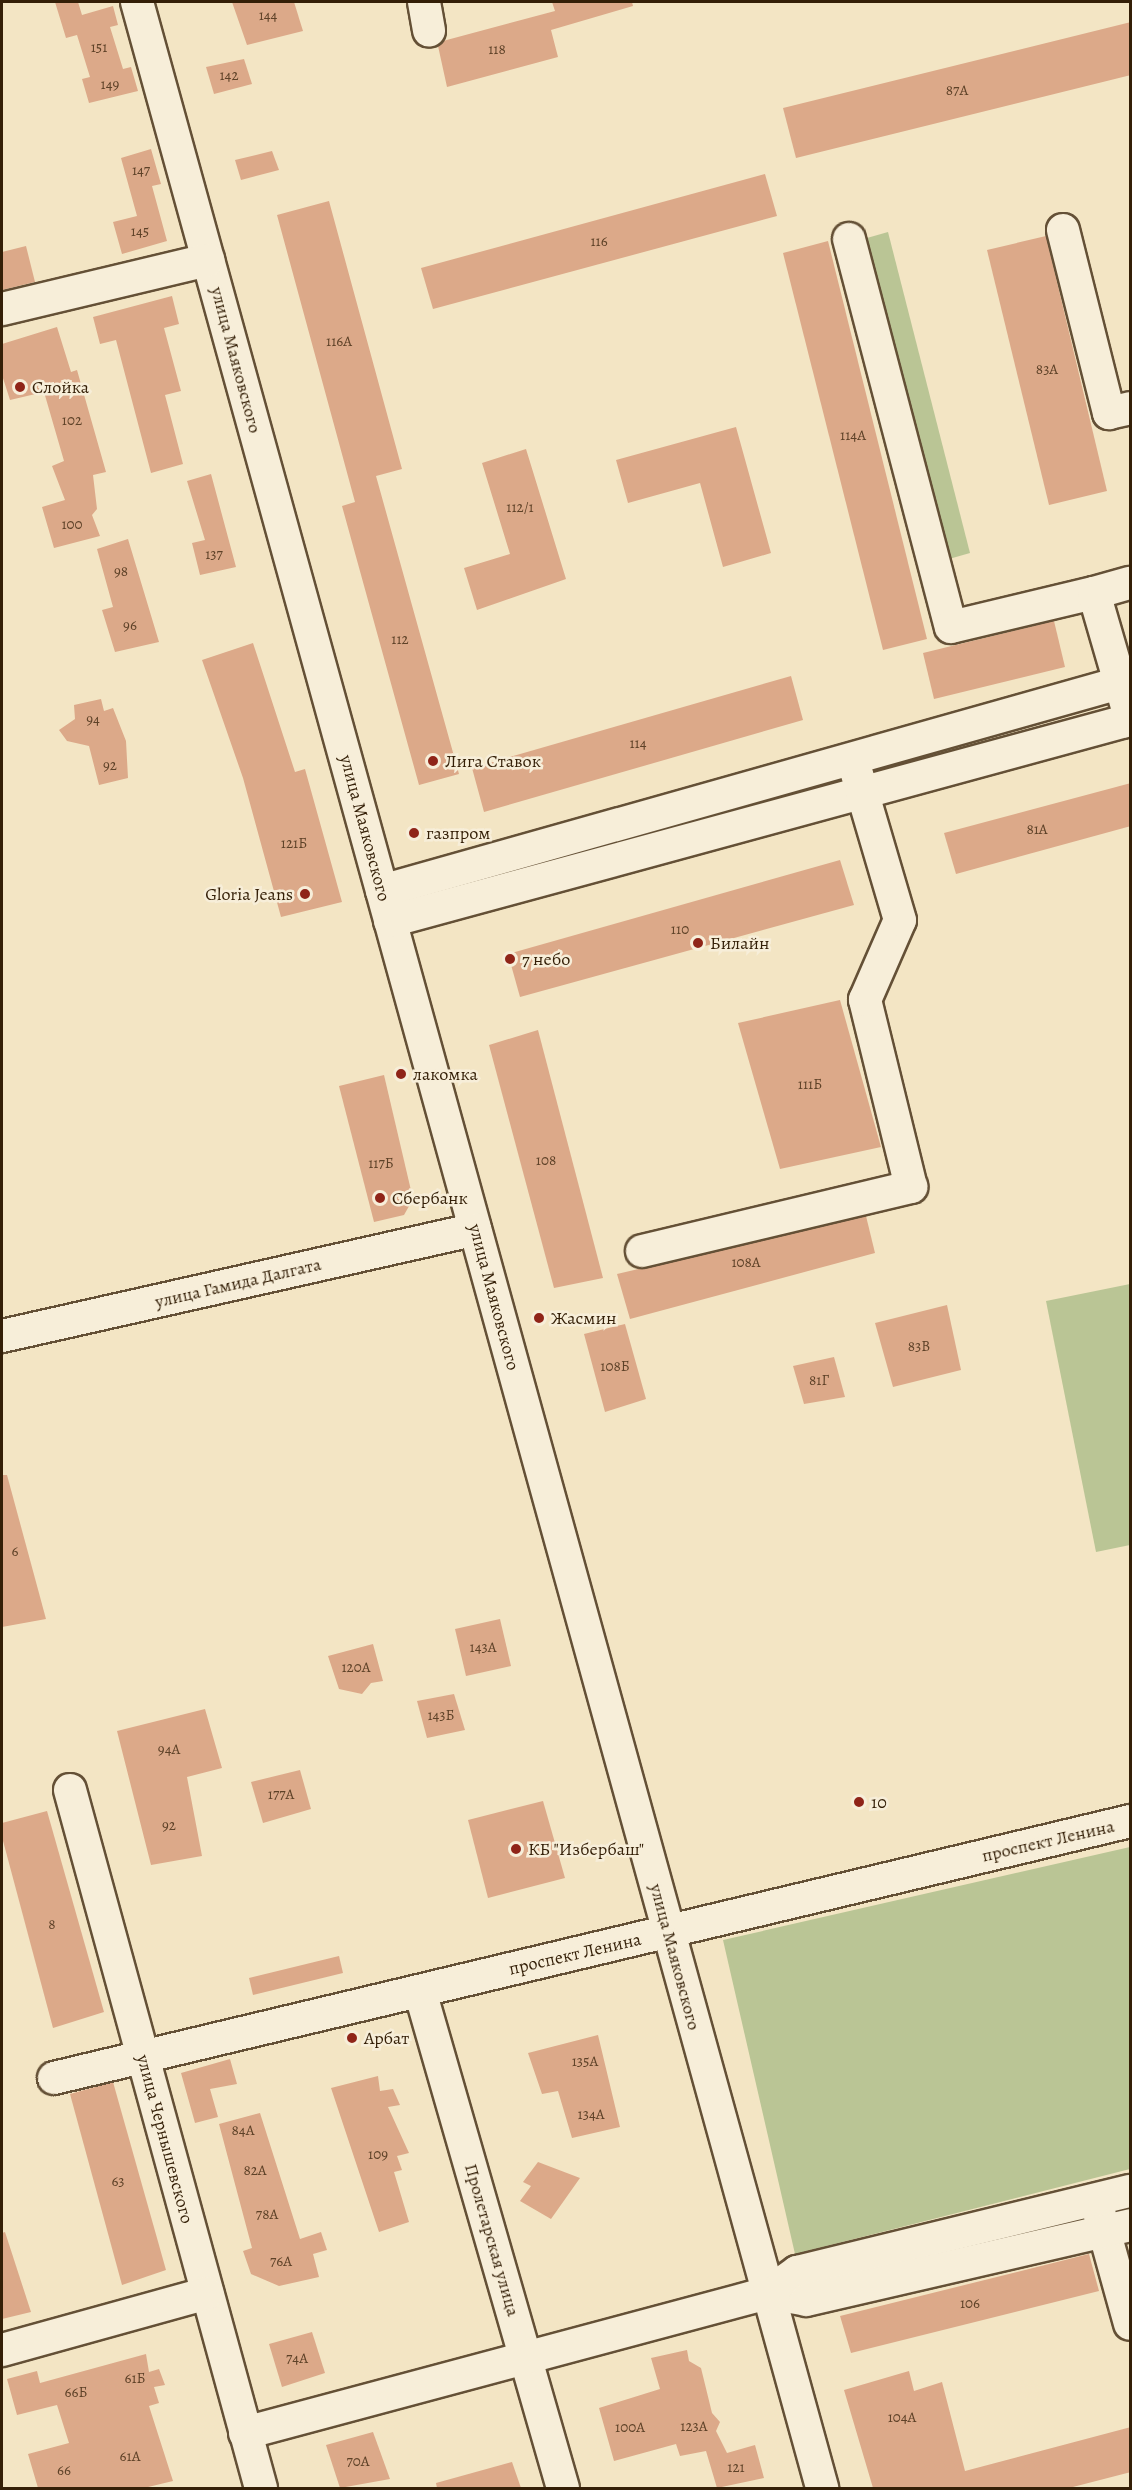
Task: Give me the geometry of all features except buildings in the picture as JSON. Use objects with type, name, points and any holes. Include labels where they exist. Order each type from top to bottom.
[{"type":"street","name":"улица Маяковского","points":[[137,2],[822,2488]]},
{"type":"street","points":[[1063,230],[1109,413],[1131,408]]},
{"type":"street","points":[[849,239],[951,627],[1131,583]]},
{"type":"street","points":[[2,309],[208,260]]},
{"type":"street","points":[[390,921],[1131,719],[1125,681],[1094,593]]},
{"type":"street","points":[[382,891],[1125,681]]},
{"type":"street","points":[[642,1251],[911,1187],[865,1000],[900,920],[852,758]]},
{"type":"street","name":"улица Гамида Далгата","points":[[2,1336],[475,1229]]},
{"type":"street","name":"улица Чернышевского","points":[[70,1790],[261,2488]]},
{"type":"street","name":"проспект Ленина","points":[[54,2078],[1131,1821]]},
{"type":"street","name":"Пролетарская улица","points":[[420,1991],[563,2488]]},
{"type":"street","points":[[245,2433],[768,2293],[796,2272],[1131,2191]]},
{"type":"street","points":[[1096,2199],[1118,2228],[1131,2324]]},
{"type":"street","points":[[768,2293],[806,2300],[1118,2228]]},
{"type":"street","points":[[2,2350],[207,2293]]},
{"type":"green space","points":[[888,232],[970,553],[949,559],[867,238]]},
{"type":"green space","points":[[1130,1284],[1130,1545],[1096,1552],[1046,1301]]},
{"type":"green space","points":[[1130,1847],[1130,2169],[795,2254],[723,1940]]},
{"type":"place","name":"Слойка","points":[[20,387]]},
{"type":"place","name":"Лига Ставок","points":[[433,761]]},
{"type":"place","name":"газпром","points":[[414,833]]},
{"type":"place","name":"Gloria Jeans","points":[[305,894]]},
{"type":"place","name":"Билайн","points":[[698,943]]},
{"type":"place","name":"7 небо","points":[[510,959]]},
{"type":"place","name":"лакомка","points":[[401,1074]]},
{"type":"place","name":"Сбербанк","points":[[380,1198]]},
{"type":"place","name":"Жасмин","points":[[539,1318]]},
{"type":"place","name":"10","points":[[859,1802]]},
{"type":"place","name":"КБ \"Избербаш\"","points":[[516,1849]]},
{"type":"place","name":"Арбат","points":[[352,2038]]}]
